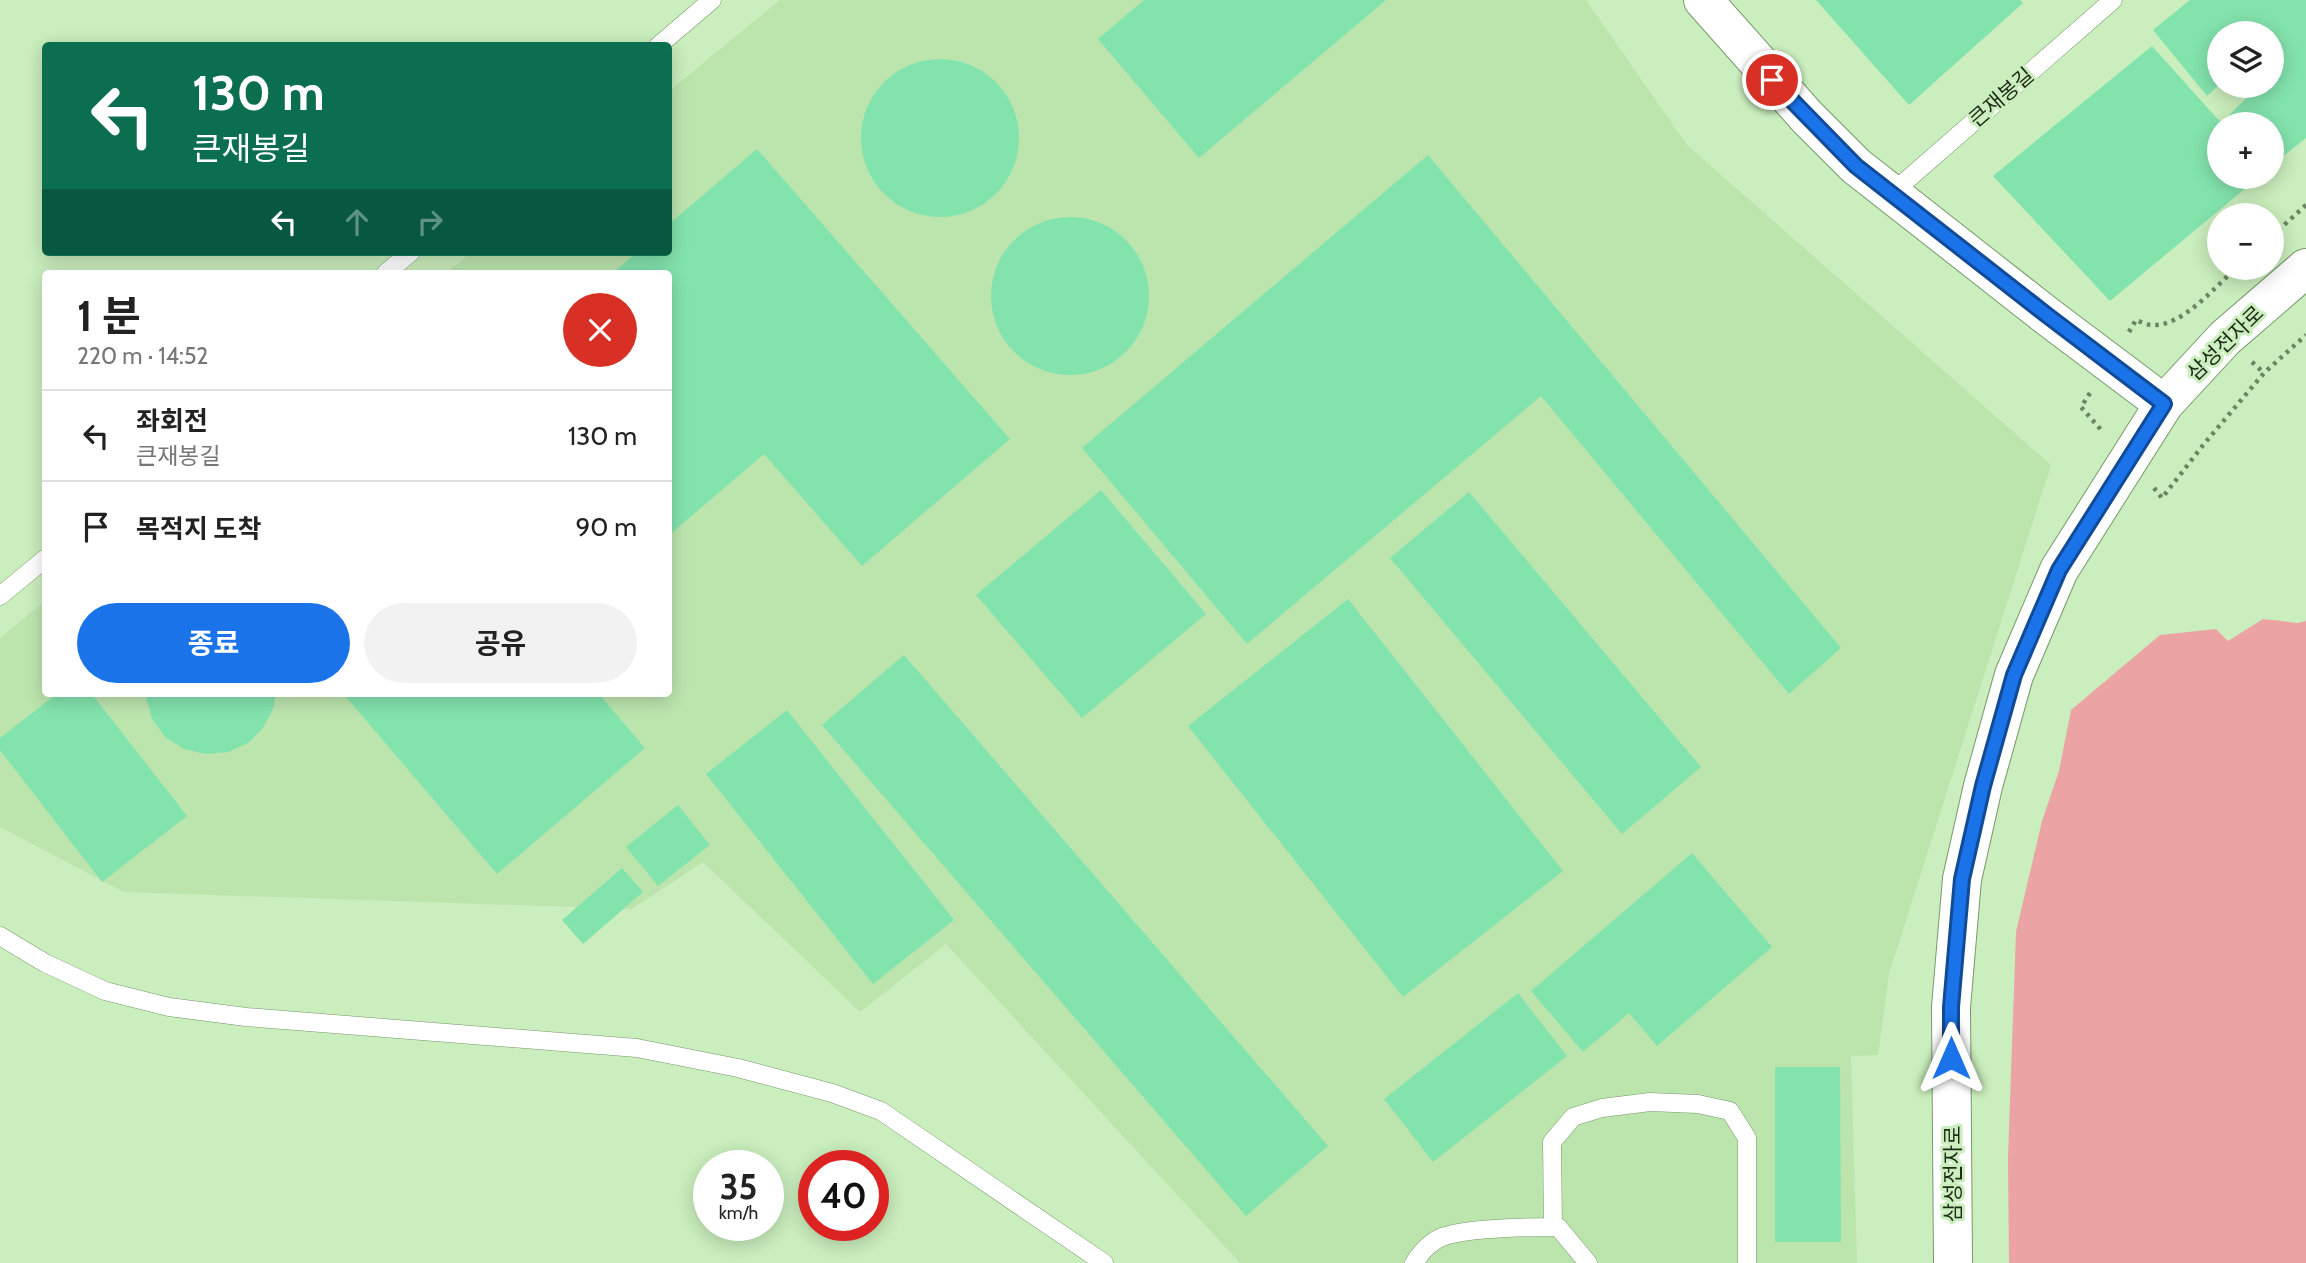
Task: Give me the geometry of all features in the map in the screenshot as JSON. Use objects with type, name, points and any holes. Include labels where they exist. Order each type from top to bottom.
[{"type":"street","points":[[1703,0],[1807,117],[1856,166],[2164,404]]},
{"type":"street","name":"삼성전자로","points":[[1953,1263],[1951,1007],[1962,879],[1983,786],[2014,675],[2059,570],[2164,404],[2225,338],[2306,268]]},
{"type":"lane","points":[[663,42],[712,0]]},
{"type":"lane","name":"큰재봉길","points":[[1892,193],[2111,1]]},
{"type":"lane","points":[[390,270],[406,256]]},
{"type":"lane","points":[[0,596],[42,561]]},
{"type":"lane","points":[[0,936],[45,963],[105,991],[169,1007],[246,1017],[637,1048],[738,1068],[831,1093],[881,1111],[1104,1263]]},
{"type":"lane","points":[[1553,1227],[1552,1142],[1573,1117],[1602,1108],[1650,1102],[1698,1104],[1730,1111],[1747,1138],[1747,1263]]},
{"type":"lane","points":[[1414,1263],[1422,1251],[1440,1238],[1461,1232],[1553,1227],[1558,1227],[1588,1263]]},
{"type":"path","points":[[2284,225],[2306,205]]},
{"type":"path","points":[[2136,320],[2151,326],[2167,324],[2180,318],[2223,280]]},
{"type":"path","points":[[2162,498],[2264,373],[2306,335]]},
{"type":"shaded area","points":[[780,0],[1586,0],[1687,145],[2051,465],[1889,974],[1878,1055],[1851,1056],[1857,1263],[1240,1263],[946,944],[860,1012],[703,862],[632,909],[124,892],[0,827],[0,638],[42,603],[42,697],[672,697],[672,270],[450,270],[467,256],[672,256],[672,89]]},
{"type":"shaded area","points":[[2263,619],[2298,623],[2306,621],[2306,1263],[2009,1263],[2008,1158],[2016,932],[2042,821],[2059,771],[2071,710],[2160,635],[2216,629],[2228,641]]},
{"type":"building","points":[[1144,0],[1386,0],[1199,158],[1098,39]]},
{"type":"building","points":[[1816,0],[2020,0],[2023,3],[1909,105]]},
{"type":"building","points":[[2190,0],[2306,0],[2306,138],[2284,155],[2284,112],[2232,112],[2247,98],[2284,98],[2284,21],[2207,21],[2207,96],[2153,30]]},
{"type":"building","points":[[2152,46],[2211,112],[2207,112],[2207,189],[2245,189],[2228,203],[2207,203],[2207,220],[2110,301],[1993,176]]},
{"type":"building","points":[[940,59],[970,65],[996,82],[1013,108],[1019,138],[1013,168],[996,194],[970,211],[940,217],[910,211],[884,194],[867,168],[861,138],[867,108],[884,82],[910,65]]},
{"type":"building","points":[[757,149],[1010,439],[862,566],[764,454],[672,533],[672,270],[616,270],[632,256],[672,256],[672,222]]},
{"type":"building","points":[[1428,155],[1841,648],[1789,694],[1541,396],[1247,644],[1082,448]]},
{"type":"building","points":[[1070,217],[1100,223],[1126,240],[1143,266],[1149,296],[1143,326],[1126,352],[1100,369],[1070,375],[1040,369],[1014,352],[997,326],[991,296],[997,266],[1014,240],[1040,223]]},
{"type":"building","points":[[1101,490],[1206,614],[1082,718],[976,595]]},
{"type":"building","points":[[1469,492],[1701,767],[1622,834],[1390,558]]},
{"type":"building","points":[[1348,599],[1563,871],[1403,997],[1188,726]]},
{"type":"building","points":[[904,655],[1328,1146],[1246,1216],[822,725]]},
{"type":"building","points":[[53,697],[94,697],[187,816],[102,882],[0,750],[0,738]]},
{"type":"building","points":[[146,697],[275,697],[273,709],[263,728],[248,743],[228,752],[206,754],[184,749],[165,737],[152,719]]},
{"type":"building","points":[[346,697],[601,697],[645,748],[497,874]]},
{"type":"building","points":[[787,710],[954,920],[873,984],[706,774]]},
{"type":"building","points":[[678,805],[710,845],[658,886],[626,847]]},
{"type":"building","points":[[1692,853],[1772,947],[1657,1046],[1629,1013],[1583,1052],[1531,991]]},
{"type":"building","points":[[622,868],[643,892],[583,944],[562,920]]},
{"type":"building","points":[[1518,993],[1567,1056],[1433,1162],[1384,1099]]},
{"type":"building","points":[[1775,1067],[1840,1067],[1841,1242],[1775,1242]]},
{"type":"route","points":[[1772,80],[1856,166],[2164,404],[2059,570],[2014,675],[1983,786],[1962,879],[1951,1007],[1951,1058]]}]
